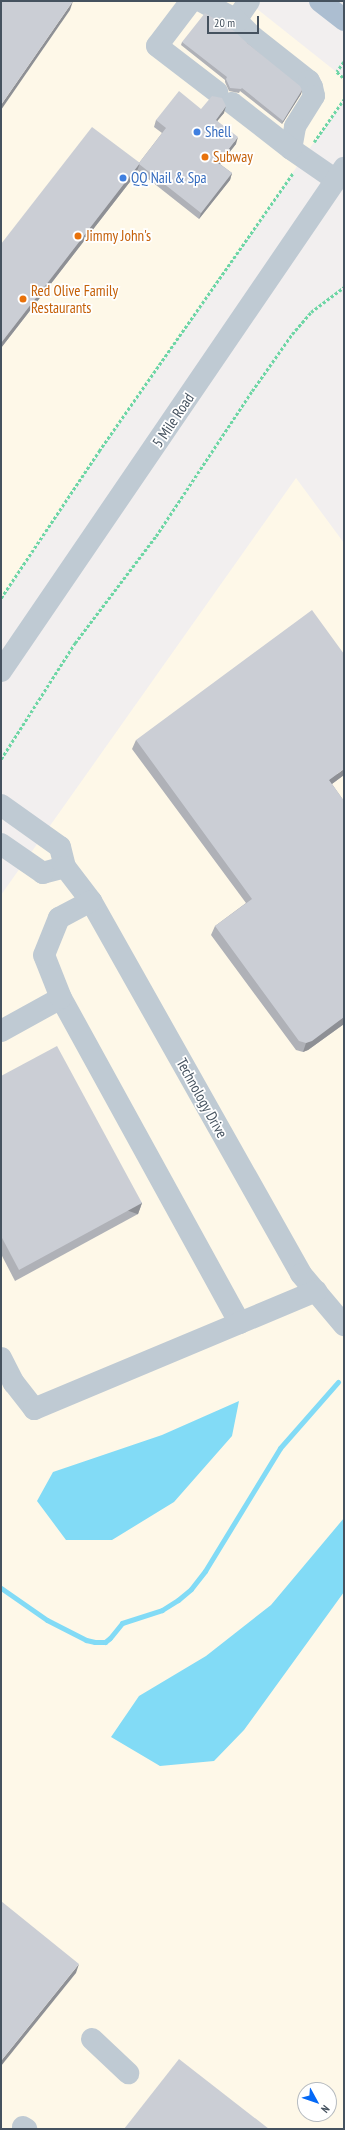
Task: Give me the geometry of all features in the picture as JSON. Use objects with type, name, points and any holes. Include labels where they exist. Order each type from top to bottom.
[{"type":"main road","points":[[320,1],[344,20]]},
{"type":"street","points":[[192,1],[157,46],[297,153],[340,174]]},
{"type":"street","points":[[201,1],[236,20],[253,37],[309,81],[314,96],[295,126],[297,153]]},
{"type":"street","points":[[236,20],[249,1]]},
{"type":"street","name":"5 Mile Road","points":[[1,671],[340,174]]},
{"type":"street","name":"Technology Drive","points":[[1,805],[60,846],[65,867],[91,901],[301,1274],[344,1325]]},
{"type":"street","points":[[1,844],[43,873],[65,867]]},
{"type":"street","points":[[91,901],[59,918],[44,955],[61,998],[240,1323]]},
{"type":"street","points":[[1,1031],[61,998]]},
{"type":"street","points":[[1,1358],[14,1383],[34,1410],[316,1291]]},
{"type":"street","points":[[92,2039],[128,2073]]},
{"type":"path","points":[[344,62],[337,72],[344,78]]},
{"type":"path","points":[[1,598],[297,153],[344,99]]},
{"type":"path","points":[[1,759],[75,643],[156,536],[252,391],[292,334],[311,312],[344,287]]},
{"type":"shaded area","points":[[1,1],[247,1],[344,78],[344,99],[99,451],[1,598]]},
{"type":"shaded area","points":[[296,478],[344,543],[344,2129],[1,2129],[1,895]]},
{"type":"water","points":[[239,1401],[232,1436],[174,1502],[112,1540],[66,1540],[37,1501],[53,1472],[162,1435]]},
{"type":"water","points":[[344,1518],[344,1592],[244,1730],[214,1761],[160,1766],[111,1737],[139,1696],[206,1656],[271,1605]]},
{"type":"building","points":[[1,1],[73,1],[1,105]]},
{"type":"building","points":[[205,13],[234,31],[300,86],[302,90],[283,121],[242,88],[230,88],[226,79],[227,77],[182,42]]},
{"type":"building","points":[[179,91],[201,109],[212,96],[222,98],[226,106],[216,120],[238,137],[218,163],[232,173],[201,213],[139,164],[166,128],[156,120]]},
{"type":"building","points":[[92,127],[140,163],[1,343],[1,244]]},
{"type":"building","points":[[312,610],[344,654],[344,769],[329,780],[344,801],[344,1017],[312,1041],[306,1043],[299,1041],[215,926],[252,899],[136,740]]},
{"type":"building","points":[[57,1046],[142,1203],[19,1270],[1,1236],[1,1076]]},
{"type":"building","points":[[1,1901],[79,1964],[1,2061]]},
{"type":"building","points":[[179,2059],[269,2129],[124,2129]]},
{"type":"waterway","points":[[1,1588],[47,1620],[86,1640],[95,1642],[105,1642],[122,1623],[162,1610],[178,1600],[191,1589],[205,1571],[280,1448],[338,1382]]},
{"type":"place","name":"Shell","points":[[197,132]]},
{"type":"place","name":"Subway","points":[[205,157]]},
{"type":"place","name":"QQ Nail & Spa","points":[[123,178]]},
{"type":"place","name":"Jimmy John's","points":[[78,236]]},
{"type":"place","name":"Red Olive Family Restaurants","points":[[23,299]]}]
